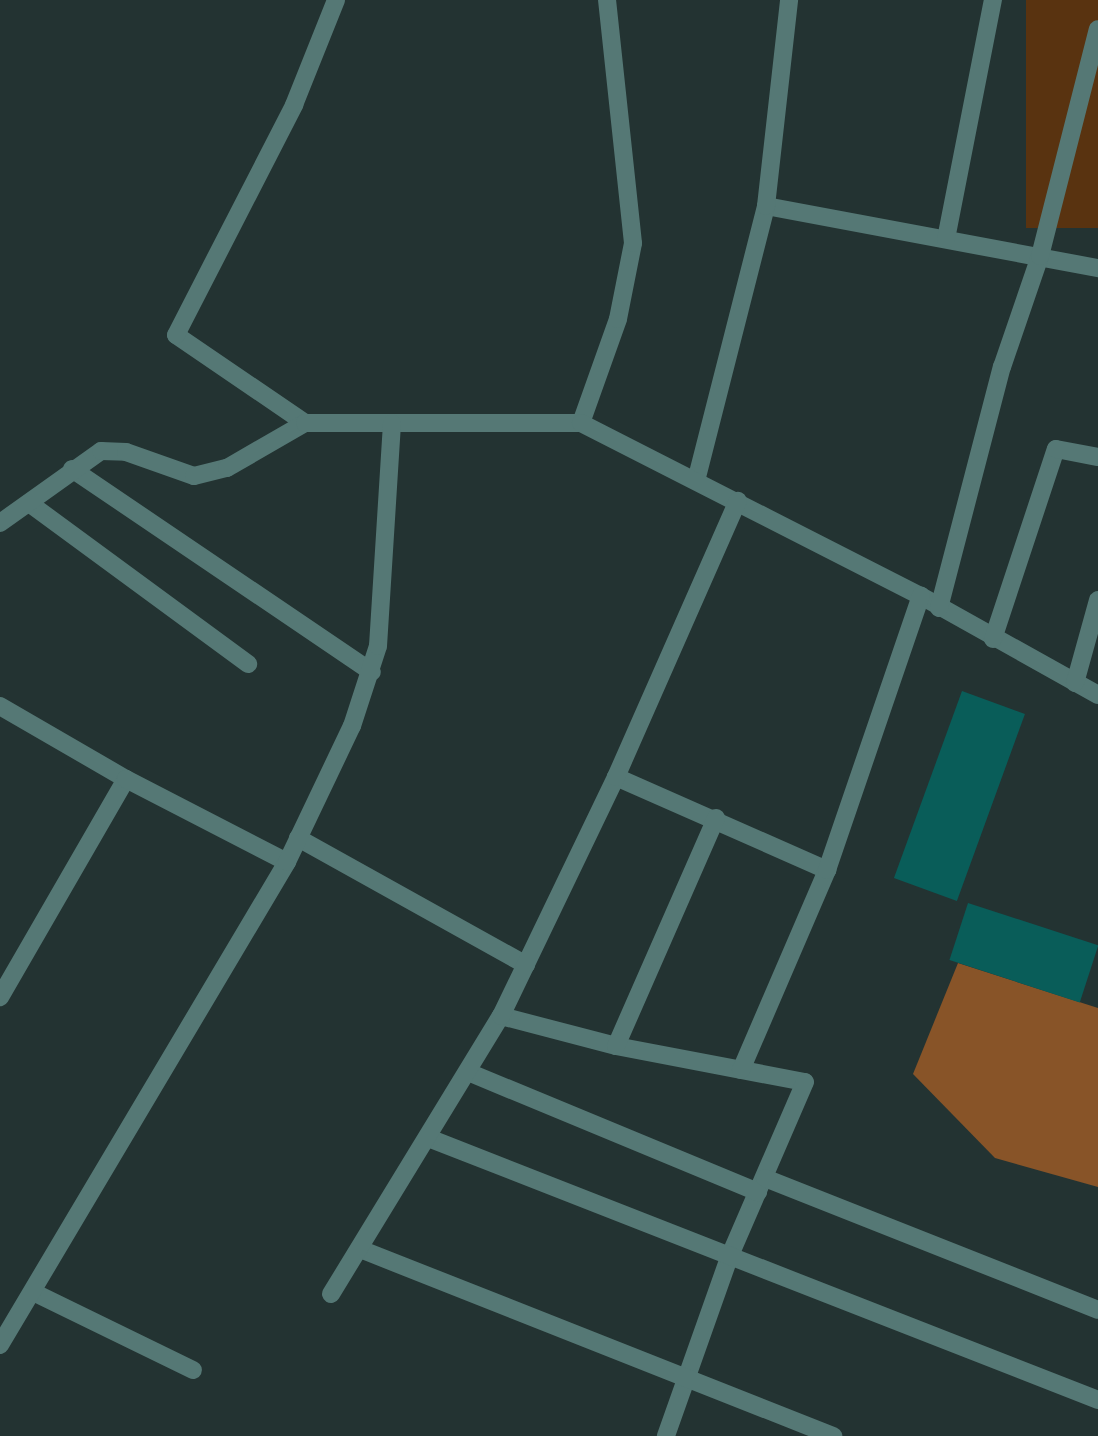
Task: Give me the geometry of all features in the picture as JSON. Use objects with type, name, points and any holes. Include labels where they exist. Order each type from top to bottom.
[{"type":"street","points":[[305,423],[176,335],[294,105],[336,0]]},
{"type":"street","points":[[581,423],[618,320],[633,243],[607,0]]},
{"type":"street","points":[[696,481],[766,206],[789,0]]},
{"type":"street","points":[[946,239],[993,0]]},
{"type":"street","points":[[939,608],[1002,367],[1091,94],[1098,29]]},
{"type":"street","points":[[766,206],[1098,268]]},
{"type":"street","points":[[0,523],[72,469],[112,449],[177,474],[211,474],[305,423],[581,423],[921,596],[993,639],[1098,695]]},
{"type":"street","points":[[0,1346],[287,862],[372,672],[381,619],[392,423]]},
{"type":"street","points":[[993,639],[1056,449],[1098,457]]},
{"type":"street","points":[[72,469],[372,672]]},
{"type":"street","points":[[331,1294],[431,1139],[501,1016],[616,777],[738,501]]},
{"type":"street","points":[[29,503],[248,664]]},
{"type":"street","points":[[741,1070],[827,870],[921,596]]},
{"type":"street","points":[[1075,683],[1098,600]]},
{"type":"street","points":[[0,706],[125,779],[287,862]]},
{"type":"street","points":[[616,777],[716,818],[827,870]]},
{"type":"street","points":[[0,997],[125,779]]},
{"type":"street","points":[[616,1046],[716,818]]},
{"type":"street","points":[[298,838],[526,965]]},
{"type":"street","points":[[501,1016],[616,1046],[805,1082],[730,1255],[666,1436]]},
{"type":"street","points":[[468,1072],[1098,1310]]},
{"type":"street","points":[[431,1139],[1098,1400]]},
{"type":"street","points":[[360,1249],[685,1382],[833,1436]]},
{"type":"street","points":[[33,1292],[193,1370]]},
{"type":"shaded area","points":[[1026,0],[1098,0],[1098,228],[1026,228]]},
{"type":"shaded area","points":[[958,963],[1098,1008],[1098,1187],[995,1158],[913,1074]]},
{"type":"building","points":[[962,691],[1025,714],[957,901],[894,878]]},
{"type":"building","points":[[968,903],[1098,945],[1080,1002],[949,960]]}]
